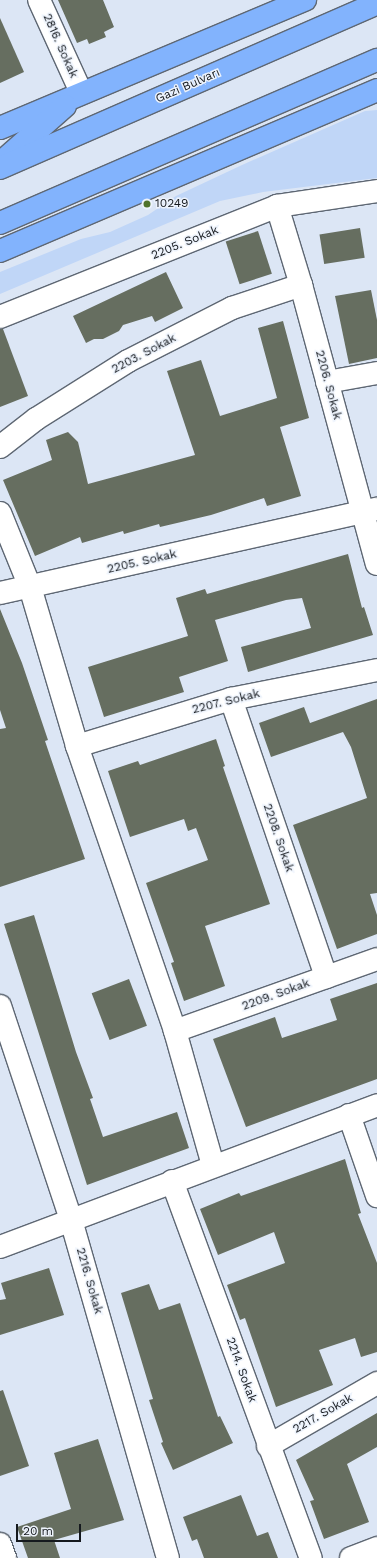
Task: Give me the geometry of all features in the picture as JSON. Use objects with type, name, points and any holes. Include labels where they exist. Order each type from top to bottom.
[{"type":"highway","points":[[0,128],[81,92],[305,0]]},
{"type":"highway","name":"Gazi Bulvarı","points":[[0,168],[377,4]]},
{"type":"highway","points":[[0,223],[103,180],[377,60]]},
{"type":"highway","points":[[0,251],[377,90]]},
{"type":"highway","points":[[0,163],[81,92]]},
{"type":"highway","points":[[28,240],[103,180],[196,168]]},
{"type":"street","name":"2816. Sokak","points":[[39,0],[81,92]]},
{"type":"street","name":"2205. Sokak","points":[[0,316],[276,206],[377,191]]},
{"type":"street","name":"2206. Sokak","points":[[276,206],[301,286],[327,382],[370,511],[377,564]]},
{"type":"street","name":"2203. Sokak","points":[[0,446],[36,419],[128,361],[232,308],[301,286]]},
{"type":"street","points":[[327,382],[377,373]]},
{"type":"street","name":"2205. Sokak","points":[[0,593],[370,511]]},
{"type":"street","points":[[0,513],[30,587],[77,746],[175,1031],[213,1165]]},
{"type":"street","name":"2207. Sokak","points":[[77,746],[231,699],[377,670]]},
{"type":"street","name":"2208. Sokak","points":[[231,699],[326,977]]},
{"type":"street","name":"2209. Sokak","points":[[175,1031],[377,959]]},
{"type":"street","name":"2216. Sokak","points":[[0,1006],[71,1220],[168,1558]]},
{"type":"street","points":[[0,1246],[377,1104]]},
{"type":"street","points":[[349,1115],[377,1196]]},
{"type":"street","name":"2214. Sokak","points":[[172,1181],[268,1446],[311,1558]]},
{"type":"street","name":"2217. Sokak","points":[[268,1446],[377,1383]]},
{"type":"street","points":[[0,1544],[5,1558]]},
{"type":"street","points":[[351,1558],[377,1548]]},
{"type":"shaded area","points":[[377,110],[377,178],[263,192],[220,201],[0,294],[0,272],[81,239],[110,232],[148,215],[176,196],[242,165],[365,111]]},
{"type":"building","points":[[58,0],[103,0],[114,27],[104,32],[106,37],[89,44],[87,39],[77,43]]},
{"type":"building","points":[[0,18],[24,72],[0,83]]},
{"type":"building","points":[[360,228],[365,258],[324,264],[320,234]]},
{"type":"building","points":[[258,231],[272,274],[240,284],[226,242]]},
{"type":"building","points":[[166,272],[183,308],[155,322],[152,316],[123,325],[119,331],[103,339],[94,339],[86,343],[73,316]]},
{"type":"building","points":[[371,290],[377,320],[377,358],[349,364],[335,296]]},
{"type":"building","points":[[283,321],[309,418],[280,427],[301,496],[267,506],[264,498],[211,515],[160,527],[159,524],[124,534],[123,531],[82,543],[80,537],[35,556],[3,480],[52,460],[46,440],[68,432],[78,442],[88,484],[195,455],[167,371],[201,360],[220,416],[277,398],[258,328]]},
{"type":"building","points":[[0,329],[3,329],[28,396],[0,407]]},
{"type":"building","points":[[348,554],[362,608],[364,607],[373,635],[248,672],[241,647],[311,628],[302,598],[286,600],[215,620],[228,661],[179,677],[184,692],[104,717],[88,667],[188,636],[176,598],[205,589],[207,594]]},
{"type":"building","points":[[0,609],[22,663],[48,740],[45,741],[85,859],[0,887],[0,729],[6,728],[0,710]]},
{"type":"building","points":[[377,699],[377,893],[370,894],[377,915],[377,934],[337,949],[293,825],[367,798],[351,747],[343,732],[271,757],[259,723],[304,707],[310,723]]},
{"type":"building","points":[[216,739],[225,766],[223,767],[270,904],[205,926],[225,986],[184,1001],[171,963],[174,962],[146,883],[208,860],[196,828],[188,831],[184,819],[130,837],[108,771],[138,761],[140,765]]},
{"type":"building","points":[[34,915],[76,1052],[93,1098],[90,1099],[103,1137],[177,1112],[189,1148],[87,1185],[4,924]]},
{"type":"building","points":[[129,979],[147,1026],[110,1040],[92,993]]},
{"type":"building","points":[[377,983],[377,1079],[246,1127],[213,1039],[275,1017],[282,1038],[337,1020],[330,999]]},
{"type":"building","points":[[345,1159],[361,1213],[358,1214],[377,1263],[377,1352],[361,1357],[355,1338],[319,1350],[333,1385],[276,1407],[245,1318],[240,1320],[227,1285],[285,1263],[274,1232],[218,1255],[200,1209],[239,1193],[241,1196]]},
{"type":"building","points":[[49,1268],[64,1315],[0,1335],[0,1300],[6,1299],[1,1283]]},
{"type":"building","points":[[149,1284],[159,1310],[180,1303],[218,1417],[220,1416],[233,1443],[173,1470],[161,1443],[163,1442],[149,1400],[153,1399],[121,1293]]},
{"type":"building","points":[[3,1390],[29,1466],[0,1476],[0,1391]]},
{"type":"building","points":[[377,1413],[377,1447],[347,1464],[369,1522],[324,1539],[310,1501],[314,1500],[296,1460]]},
{"type":"building","points":[[98,1439],[124,1520],[54,1540],[60,1558],[28,1558],[17,1527],[71,1509],[54,1453]]},
{"type":"building","points":[[241,1495],[257,1536],[268,1532],[278,1558],[204,1558],[197,1539],[192,1541],[183,1517]]},
{"type":"place","name":"10249","points":[[147,204]]}]
